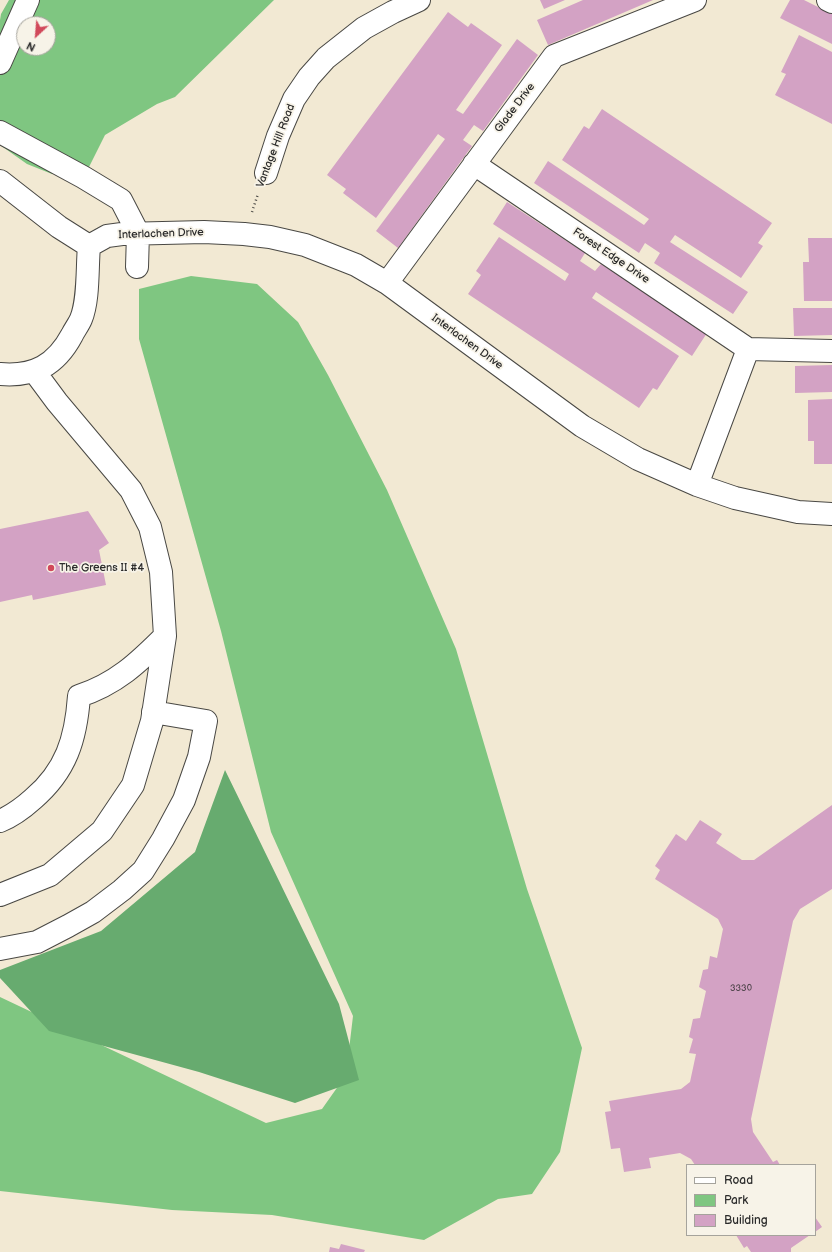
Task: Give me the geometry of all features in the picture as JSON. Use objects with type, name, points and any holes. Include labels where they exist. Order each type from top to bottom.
[{"type":"street","points":[[0,63],[28,0]]},
{"type":"street","name":"Vantage Hill Road","points":[[266,172],[278,136],[294,99],[309,77],[321,63],[364,28],[393,12],[420,0]]},
{"type":"street","name":"Glade Drive","points":[[387,284],[554,56],[695,0]]},
{"type":"street","points":[[828,0],[832,2]]},
{"type":"street","points":[[0,132],[83,177],[121,200],[138,233],[137,267]]},
{"type":"street","name":"Forest Edge Drive","points":[[474,164],[748,349]]},
{"type":"street","points":[[0,181],[59,227],[89,246],[85,300],[81,318],[66,346],[49,363],[34,371],[11,375],[0,374]]},
{"type":"street","name":"Interlachen Drive","points":[[89,246],[107,236],[138,233],[204,232],[270,237],[305,245],[356,265],[387,284],[582,426],[638,459],[697,485],[735,498],[798,512],[832,514]]},
{"type":"street","points":[[697,485],[748,349],[832,351]]},
{"type":"street","points":[[0,895],[50,875],[102,831],[133,786],[152,721],[165,636],[161,572],[150,527],[131,490],[62,408],[34,371]]},
{"type":"street","points":[[0,821],[24,807],[42,792],[59,772],[70,749],[77,719],[79,696],[95,691],[117,678],[140,661],[165,636]]},
{"type":"street","points":[[0,949],[38,942],[93,912],[122,890],[143,871],[164,839],[184,800],[199,757],[206,720],[153,712]]},
{"type":"path","name":"Vantage Hill Road","points":[[244,234],[266,172]]},
{"type":"green space","points":[[9,0],[274,0],[175,97],[157,104],[105,135],[88,169],[52,174],[27,164],[0,145],[1,14]]},
{"type":"green space","points":[[191,276],[257,284],[298,322],[328,375],[387,490],[456,649],[527,889],[582,1048],[560,1152],[532,1194],[498,1199],[424,1240],[272,1215],[172,1210],[0,1191],[0,997],[266,1123],[322,1109],[346,1075],[353,1016],[271,832],[221,631],[139,339],[139,289]]},
{"type":"green space","points":[[225,770],[339,1004],[359,1080],[295,1103],[199,1072],[49,1031],[0,978],[0,970],[101,931],[195,852]]},
{"type":"building","points":[[540,0],[565,0],[544,9]]},
{"type":"building","points":[[583,0],[653,0],[548,45],[537,20]]},
{"type":"building","points":[[790,0],[804,0],[832,14],[832,44],[780,18]]},
{"type":"building","points":[[448,12],[468,27],[471,23],[502,45],[456,110],[463,114],[517,39],[538,55],[483,131],[474,125],[463,140],[472,146],[398,248],[376,231],[445,139],[438,134],[376,218],[343,193],[346,189],[327,175]]},
{"type":"building","points":[[799,35],[832,52],[832,124],[775,95],[786,74],[781,72]]},
{"type":"building","points":[[602,109],[772,223],[758,243],[763,246],[741,278],[675,235],[670,242],[748,292],[733,314],[654,263],[660,253],[645,243],[639,253],[534,183],[548,161],[644,225],[649,219],[562,160],[584,126],[589,129]]},
{"type":"building","points":[[507,202],[585,253],[580,261],[595,271],[601,264],[707,333],[692,356],[596,292],[592,298],[679,356],[657,390],[653,388],[639,408],[468,294],[481,275],[476,271],[499,237],[565,281],[569,274],[493,224]]},
{"type":"building","points":[[808,238],[832,238],[832,301],[804,301],[803,262],[809,262]]},
{"type":"building","points":[[793,308],[832,308],[832,335],[794,336]]},
{"type":"building","points":[[832,365],[832,392],[795,393],[795,366]]},
{"type":"building","points":[[832,399],[832,464],[814,464],[814,441],[808,441],[808,400]]},
{"type":"building","name":"The Greens II #4","points":[[88,511],[109,543],[99,550],[106,585],[33,600],[32,595],[0,602],[0,529]]},
{"type":"building","points":[[832,805],[832,889],[800,909],[793,921],[751,1119],[753,1132],[773,1162],[777,1160],[779,1164],[694,1164],[691,1159],[680,1153],[649,1158],[651,1168],[624,1172],[620,1148],[611,1149],[605,1112],[611,1111],[609,1101],[681,1089],[690,1082],[696,1054],[689,1053],[693,1039],[689,1037],[693,1019],[700,1018],[706,991],[699,987],[703,970],[708,969],[710,956],[717,958],[723,929],[718,919],[655,879],[660,870],[655,866],[676,834],[686,841],[700,820],[722,834],[716,843],[742,860],[754,860]]},
{"type":"building","points":[[816,1218],[822,1227],[816,1231]]},
{"type":"building","points":[[737,1236],[809,1236],[791,1248],[791,1252],[751,1252],[747,1246],[744,1248]]},
{"type":"building","points":[[341,1244],[365,1250],[364,1252],[329,1252],[330,1247],[339,1249]]},
{"type":"place","name":"The Greens II #4","points":[[51,568]]}]
